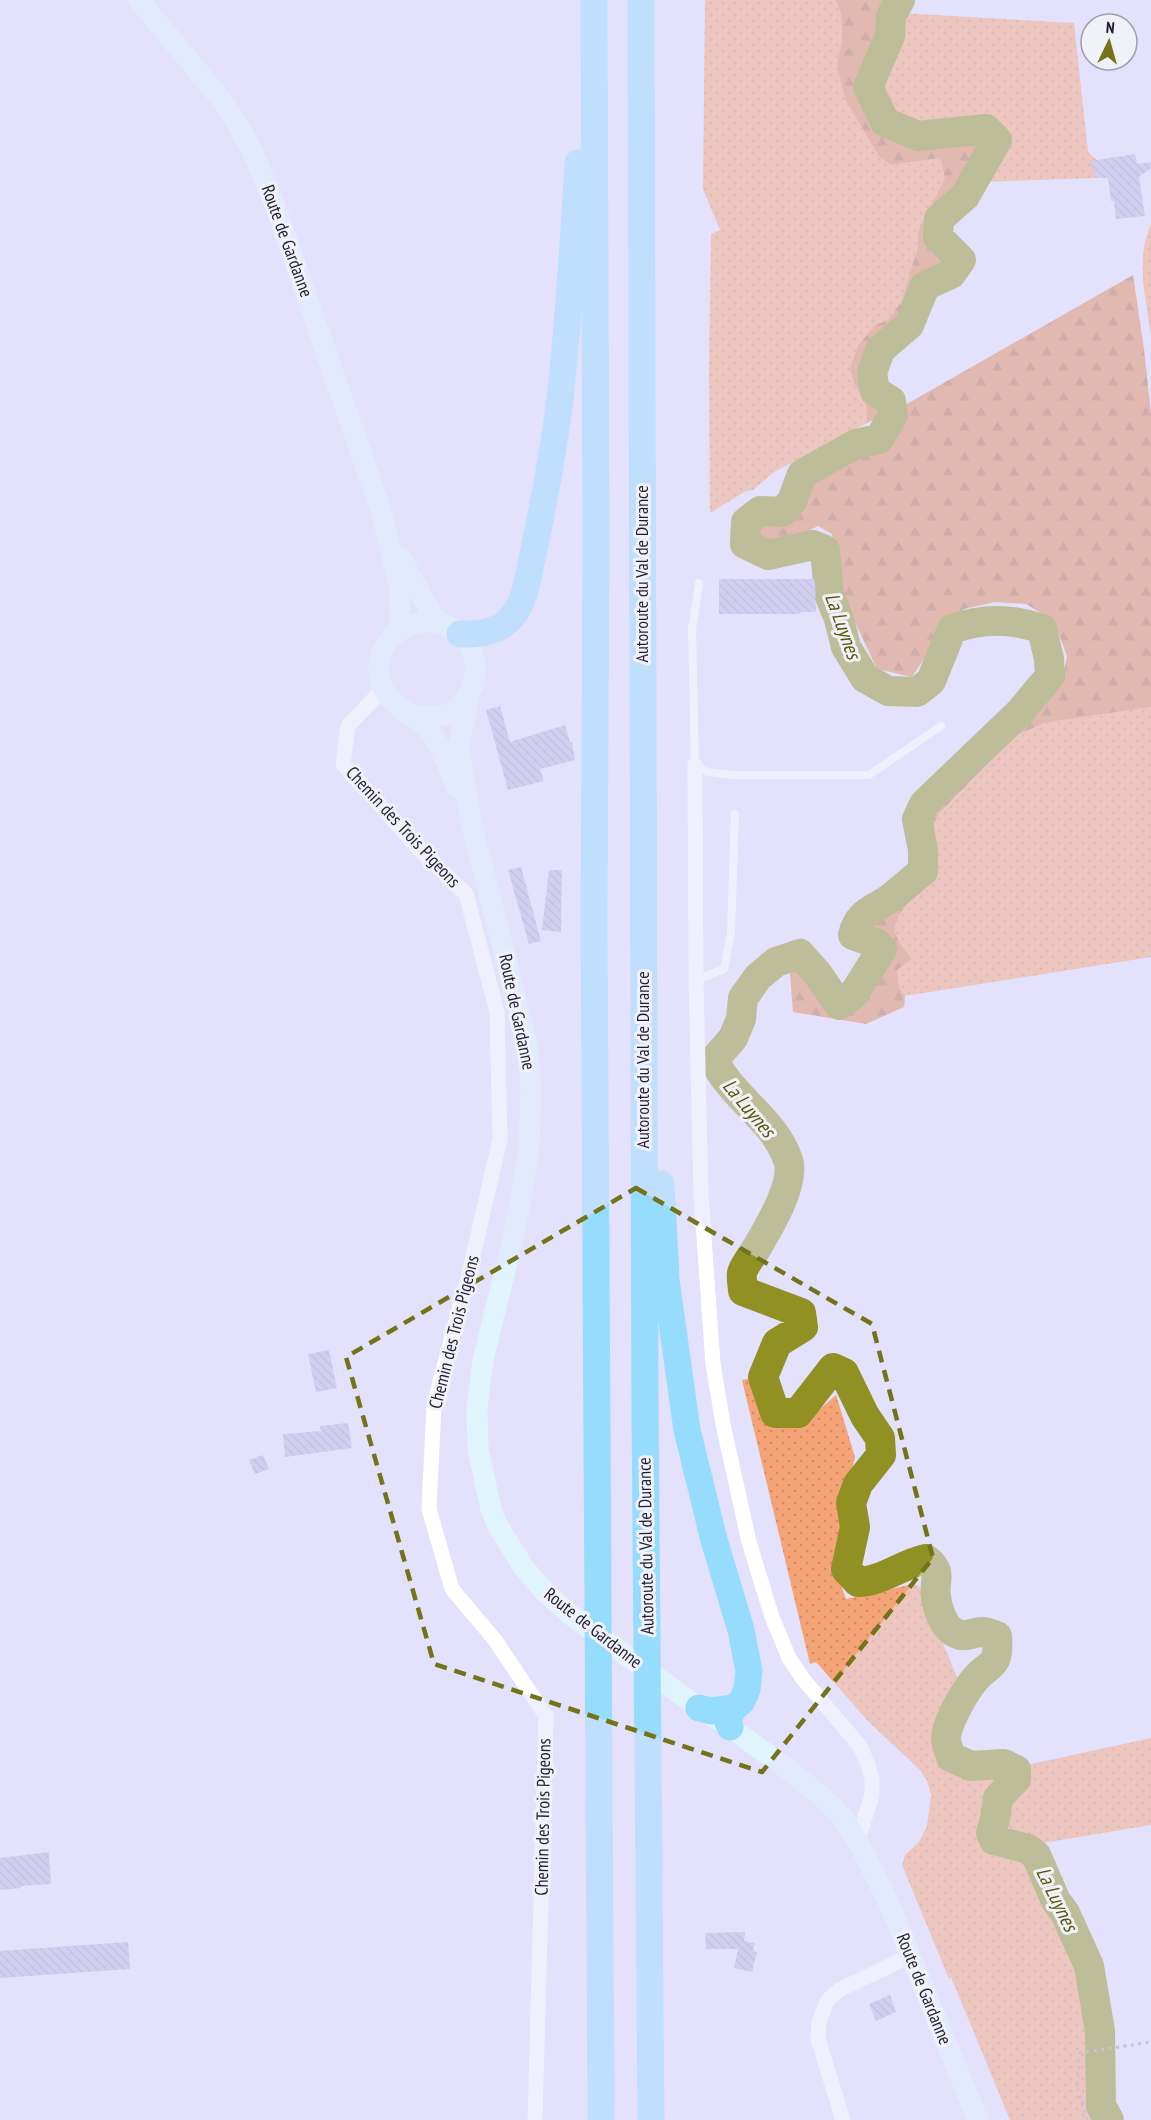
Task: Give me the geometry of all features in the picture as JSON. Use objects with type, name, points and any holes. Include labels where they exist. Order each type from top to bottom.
[{"type":"highway","points":[[448,628],[486,633],[498,628],[513,616],[521,603],[533,554],[558,411],[569,314],[588,0]]},
{"type":"highway","points":[[594,0],[596,529],[594,923],[601,2120]]},
{"type":"highway","name":"Autoroute du Val de Durance","points":[[641,0],[646,1635],[651,2120]]},
{"type":"highway","points":[[642,730],[666,1280],[687,1430],[714,1539],[741,1630],[749,1671],[747,1689],[732,1718],[699,1708]]},
{"type":"main road","name":"Route de Gardanne","points":[[139,0],[225,104],[251,148],[280,219],[381,511]]},
{"type":"main road","points":[[381,511],[411,579],[448,628],[469,644],[474,656],[476,670],[474,683],[469,695],[459,746],[471,822]]},
{"type":"main road","points":[[381,511],[399,584],[400,629]]},
{"type":"main road","points":[[448,628],[418,622],[400,629],[388,641],[381,656],[379,673],[383,689],[393,703],[427,728],[446,760],[471,822]]},
{"type":"main road","points":[[407,714],[424,718],[441,716],[457,708],[469,695]]},
{"type":"main road","name":"Route de Gardanne","points":[[471,822],[522,1023],[531,1087],[529,1148],[522,1192],[483,1360],[477,1408],[477,1449],[485,1487],[498,1526],[524,1568],[544,1592],[568,1613],[699,1708]]},
{"type":"main road","name":"Route de Gardanne","points":[[732,1718],[813,1788],[843,1818],[879,1880],[978,2120]]},
{"type":"street","name":"Chemin des Trois Pigeons","points":[[383,689],[348,726],[343,764],[419,849],[466,894],[497,1012],[500,1139],[471,1264],[434,1405],[429,1509],[452,1588],[495,1640],[546,1716],[536,2120]]},
{"type":"street","points":[[695,765],[700,1195],[713,1364],[723,1424],[758,1572],[772,1617],[789,1658],[802,1679],[859,1745],[868,1764],[872,1780],[872,1794],[856,1842]]},
{"type":"street","points":[[843,2120],[818,2039],[819,2022],[823,2011],[828,2000],[839,1990],[910,1956]]},
{"type":"lane","points":[[699,583],[692,630],[695,765],[708,772],[731,775],[869,775],[941,726]]},
{"type":"lane","points":[[696,980],[724,969],[730,932],[735,814]]},
{"type":"path","points":[[1087,2120],[1077,2086],[1080,2053],[1118,2049],[1151,2042]]},
{"type":"highlighted area","points":[[636,1188],[872,1324],[933,1558],[762,1772],[434,1664],[346,1357]]},
{"type":"shaded area","points":[[705,0],[835,0],[841,13],[842,40],[837,64],[891,165],[940,158],[945,178],[919,229],[917,250],[901,302],[888,320],[875,326],[854,383],[867,408],[867,423],[774,472],[753,490],[746,491],[710,513],[711,234],[720,230],[703,189]]},
{"type":"shaded area","points":[[900,13],[1074,23],[1088,152],[1100,163],[1095,178],[978,182],[1002,143],[1001,135],[992,127],[985,123],[971,121],[920,128],[910,126],[900,120],[894,121],[878,100],[875,82]]},
{"type":"shaded area","points":[[1151,224],[1151,336],[1143,265],[1146,238]]},
{"type":"shaded area","points":[[1151,707],[1151,957],[905,996],[899,987],[897,970],[911,959],[898,940],[895,927],[900,914],[924,882],[929,870],[934,826],[940,814],[1014,737],[1044,723]]},
{"type":"shaded area","points":[[759,1377],[762,1396],[767,1408],[774,1418],[786,1425],[799,1427],[836,1395],[855,1457],[834,1564],[846,1599],[914,1584],[920,1587],[958,1680],[946,1697],[935,1735],[940,1756],[946,1757],[959,1767],[975,1770],[1008,1769],[1013,1775],[995,1797],[988,1827],[989,1838],[991,1843],[1021,1851],[1031,1857],[1051,1903],[1062,1916],[1084,1963],[1095,2022],[1098,2050],[1097,2100],[1103,2120],[1010,2120],[902,1865],[905,1855],[919,1842],[927,1826],[931,1795],[927,1781],[920,1770],[868,1721],[816,1662],[810,1664],[742,1380]]},
{"type":"shaded area","points":[[1151,1738],[1151,1825],[1031,1845],[1003,1840],[995,1835],[1000,1818],[998,1804],[1020,1778],[1017,1767]]},
{"type":"green space","points":[[835,0],[895,0],[887,15],[881,45],[862,86],[868,103],[878,118],[890,128],[911,138],[926,140],[962,133],[981,133],[991,142],[963,191],[939,212],[934,229],[933,238],[939,249],[956,258],[956,261],[948,270],[922,284],[904,322],[878,345],[871,356],[869,387],[871,392],[890,404],[889,412],[867,423],[867,408],[854,383],[850,368],[858,346],[875,325],[888,320],[901,302],[917,250],[919,229],[945,178],[940,158],[891,165],[879,156],[845,99],[837,64],[842,40],[841,13]]},
{"type":"green space","points":[[1133,275],[1151,413],[1151,707],[1044,723],[1014,737],[940,813],[934,826],[933,858],[928,876],[901,913],[895,927],[898,940],[912,959],[897,970],[899,987],[905,996],[904,1007],[866,1024],[793,1012],[789,962],[795,959],[800,959],[836,1006],[845,1009],[853,1004],[888,944],[883,938],[860,933],[858,926],[871,915],[907,893],[926,869],[928,854],[921,825],[924,811],[996,745],[1010,729],[1061,685],[1067,656],[1054,621],[1026,604],[995,602],[964,609],[944,628],[912,677],[877,669],[846,603],[832,534],[818,526],[773,544],[753,540],[750,535],[751,524],[762,516],[778,517],[792,513],[797,506],[800,488],[806,477],[851,452],[880,443],[897,421],[898,409]]},
{"type":"building","points":[[1135,154],[1137,164],[1151,162],[1151,168],[1139,177],[1145,216],[1116,219],[1108,178],[1095,178],[1091,161]]},
{"type":"building","points":[[719,579],[815,579],[816,612],[719,614]]},
{"type":"building","points":[[500,706],[510,742],[565,725],[570,742],[572,742],[575,760],[540,769],[544,781],[508,790],[486,710]]},
{"type":"building","points":[[521,867],[541,941],[529,944],[508,870]]},
{"type":"building","points":[[549,870],[562,870],[561,932],[542,930]]},
{"type":"building","points":[[329,1350],[337,1388],[316,1392],[308,1354]]},
{"type":"building","points":[[348,1423],[352,1448],[285,1457],[283,1434],[321,1431],[320,1426]]},
{"type":"building","points":[[263,1455],[269,1469],[255,1474],[249,1460]]},
{"type":"building","points":[[49,1852],[51,1884],[0,1890],[0,1858]]},
{"type":"building","points":[[745,1932],[744,1941],[755,1943],[753,1951],[757,1952],[752,1972],[734,1968],[738,1949],[706,1949],[705,1933]]},
{"type":"building","points":[[128,1942],[130,1969],[0,1978],[0,1951]]},
{"type":"building","points":[[890,1995],[896,2012],[876,2021],[869,2004]]},
{"type":"waterway","name":"La Luynes","points":[[900,0],[891,16],[890,36],[868,87],[885,122],[918,136],[986,129],[997,140],[965,196],[939,219],[938,237],[961,260],[951,274],[925,286],[909,325],[880,350],[872,373],[875,391],[891,401],[893,415],[879,439],[856,444],[802,474],[792,501],[782,512],[760,511],[746,522],[745,544],[768,555],[813,545],[825,550],[829,594],[839,619],[846,647],[865,678],[888,691],[917,692],[931,681],[952,629],[986,621],[1008,621],[1042,629],[1049,659],[1050,676],[1020,712],[924,804],[917,819],[923,850],[923,871],[887,901],[869,911],[859,920],[853,935],[876,943],[882,949],[853,995],[839,1005],[817,973],[800,954],[776,962],[758,977],[743,998],[741,1019],[733,1038],[714,1060],[731,1086],[773,1132],[788,1160],[788,1181],[780,1206],[744,1267],[742,1275],[743,1291],[801,1313],[803,1327],[777,1343],[763,1377],[775,1413],[798,1413],[833,1368],[844,1373],[865,1416],[880,1438],[881,1455],[858,1484],[851,1503],[855,1527],[846,1569],[858,1582],[883,1576],[926,1559],[935,1568],[937,1577],[935,1591],[941,1616],[946,1625],[961,1635],[983,1632],[997,1636],[994,1661],[968,1688],[960,1702],[949,1726],[947,1744],[951,1757],[971,1766],[1004,1764],[1016,1770],[1016,1779],[998,1798],[991,1833],[994,1840],[1028,1849],[1036,1855],[1089,1966],[1100,2031],[1101,2106],[1109,2120]]}]
